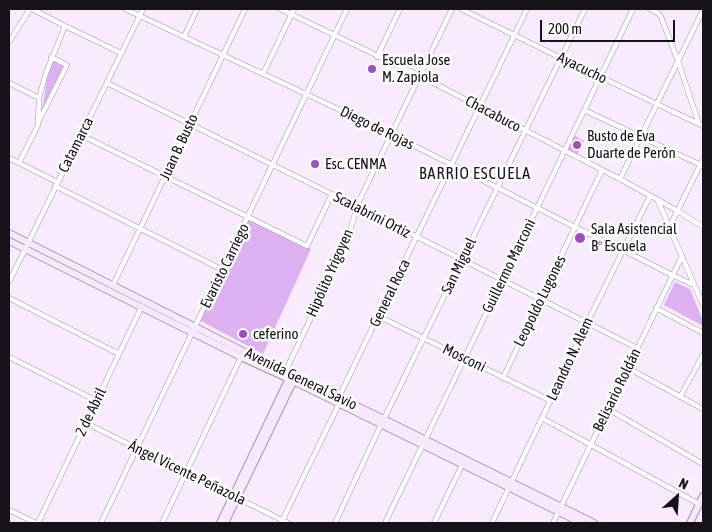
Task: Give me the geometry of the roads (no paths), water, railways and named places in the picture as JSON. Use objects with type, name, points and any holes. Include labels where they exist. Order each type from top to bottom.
[{"type":"main road","name":"Avenida General Savio","points":[[9,233],[27,246],[194,330],[241,357],[340,397],[383,422]]},
{"type":"main road","name":"Avenida General Savio","points":[[9,241],[27,246],[113,286],[143,304]]},
{"type":"main road","name":"Avenida General Savio","points":[[194,330],[241,350],[339,404],[383,422],[559,509],[594,523]]},
{"type":"main road","points":[[225,523],[235,497],[291,378]]},
{"type":"main road","name":"Avenida General Savio","points":[[424,442],[462,465],[510,485]]},
{"type":"main road","points":[[690,523],[703,496]]},
{"type":"main road","points":[[220,523],[235,497]]},
{"type":"main road","points":[[700,504],[703,512]]},
{"type":"main road","name":"Avenida General Savio","points":[[559,509],[580,523]]},
{"type":"street","points":[[9,41],[31,9],[122,53]]},
{"type":"street","name":"Diego de Rojas","points":[[125,9],[391,134],[694,285]]},
{"type":"street","name":"Catamarca","points":[[9,282],[143,9]]},
{"type":"street","points":[[184,37],[198,9]]},
{"type":"street","name":"Juan B. Busto","points":[[113,286],[245,9]]},
{"type":"street","name":"Chacabuco","points":[[280,9],[420,76],[620,179],[678,211],[703,228]]},
{"type":"street","points":[[263,74],[294,9]]},
{"type":"street","name":"Evaristo Carriego","points":[[101,523],[348,9]]},
{"type":"street","points":[[377,57],[400,9]]},
{"type":"street","name":"Hipólito Yrigoyen","points":[[291,378],[288,366],[346,244],[356,206],[452,9]]},
{"type":"street","name":"Ayacucho","points":[[461,9],[701,125]]},
{"type":"street","name":"General Roca","points":[[282,522],[339,404],[340,397],[378,316],[527,9]]},
{"type":"street","name":"San Miguel","points":[[335,523],[584,9]]},
{"type":"street","name":"Guillermo Marconi","points":[[385,523],[633,9]]},
{"type":"street","points":[[650,9],[661,17],[701,125]]},
{"type":"street","points":[[620,179],[703,10]]},
{"type":"street","points":[[38,125],[39,98],[51,57],[65,26]]},
{"type":"street","points":[[19,163],[68,65],[51,57]]},
{"type":"street","name":"Scalabrini Ortiz","points":[[107,83],[637,348]]},
{"type":"street","points":[[9,85],[39,98]]},
{"type":"street","points":[[584,110],[702,166]]},
{"type":"street","points":[[81,135],[307,246],[332,194]]},
{"type":"street","points":[[9,158],[141,229],[223,270]]},
{"type":"street","points":[[670,226],[702,166],[703,159]]},
{"type":"street","name":"Leopoldo Lugones","points":[[503,378],[602,170]]},
{"type":"street","name":"Leandro N. Alem","points":[[492,523],[650,196]]},
{"type":"street","points":[[658,201],[703,305]]},
{"type":"street","name":"Belisario Roldán","points":[[553,523],[682,256]]},
{"type":"street","points":[[9,298],[119,354]]},
{"type":"street","name":"2 de Abril","points":[[37,523],[143,304]]},
{"type":"street","points":[[656,308],[703,333]]},
{"type":"street","name":"Mosconi","points":[[378,316],[550,401]]},
{"type":"street","points":[[680,396],[703,355]]},
{"type":"street","points":[[9,357],[97,401]]},
{"type":"street","points":[[162,523],[241,357]]},
{"type":"street","points":[[628,368],[703,409]]},
{"type":"street","points":[[608,409],[703,464]]},
{"type":"street","points":[[542,418],[700,504]]},
{"type":"street","name":"Ángel Vicente Peñazola","points":[[86,423],[282,522],[288,523]]},
{"type":"street","points":[[434,523],[462,465]]},
{"type":"street","points":[[9,510],[37,523]]},
{"type":"place","name":"Escuela Jose M. Zapiola","points":[[372,69]]},
{"type":"place","name":"Busto de Eva Duarte de Perón","points":[[577,145]]},
{"type":"place","name":"Esc. CENMA","points":[[315,164]]},
{"type":"place","name":"Sala Asistencial Bº Escuela","points":[[580,238]]},
{"type":"place","name":"ceferino","points":[[243,334]]},
{"type":"district","name":"BARRIO ESCUELA","points":[[475,174]]}]
